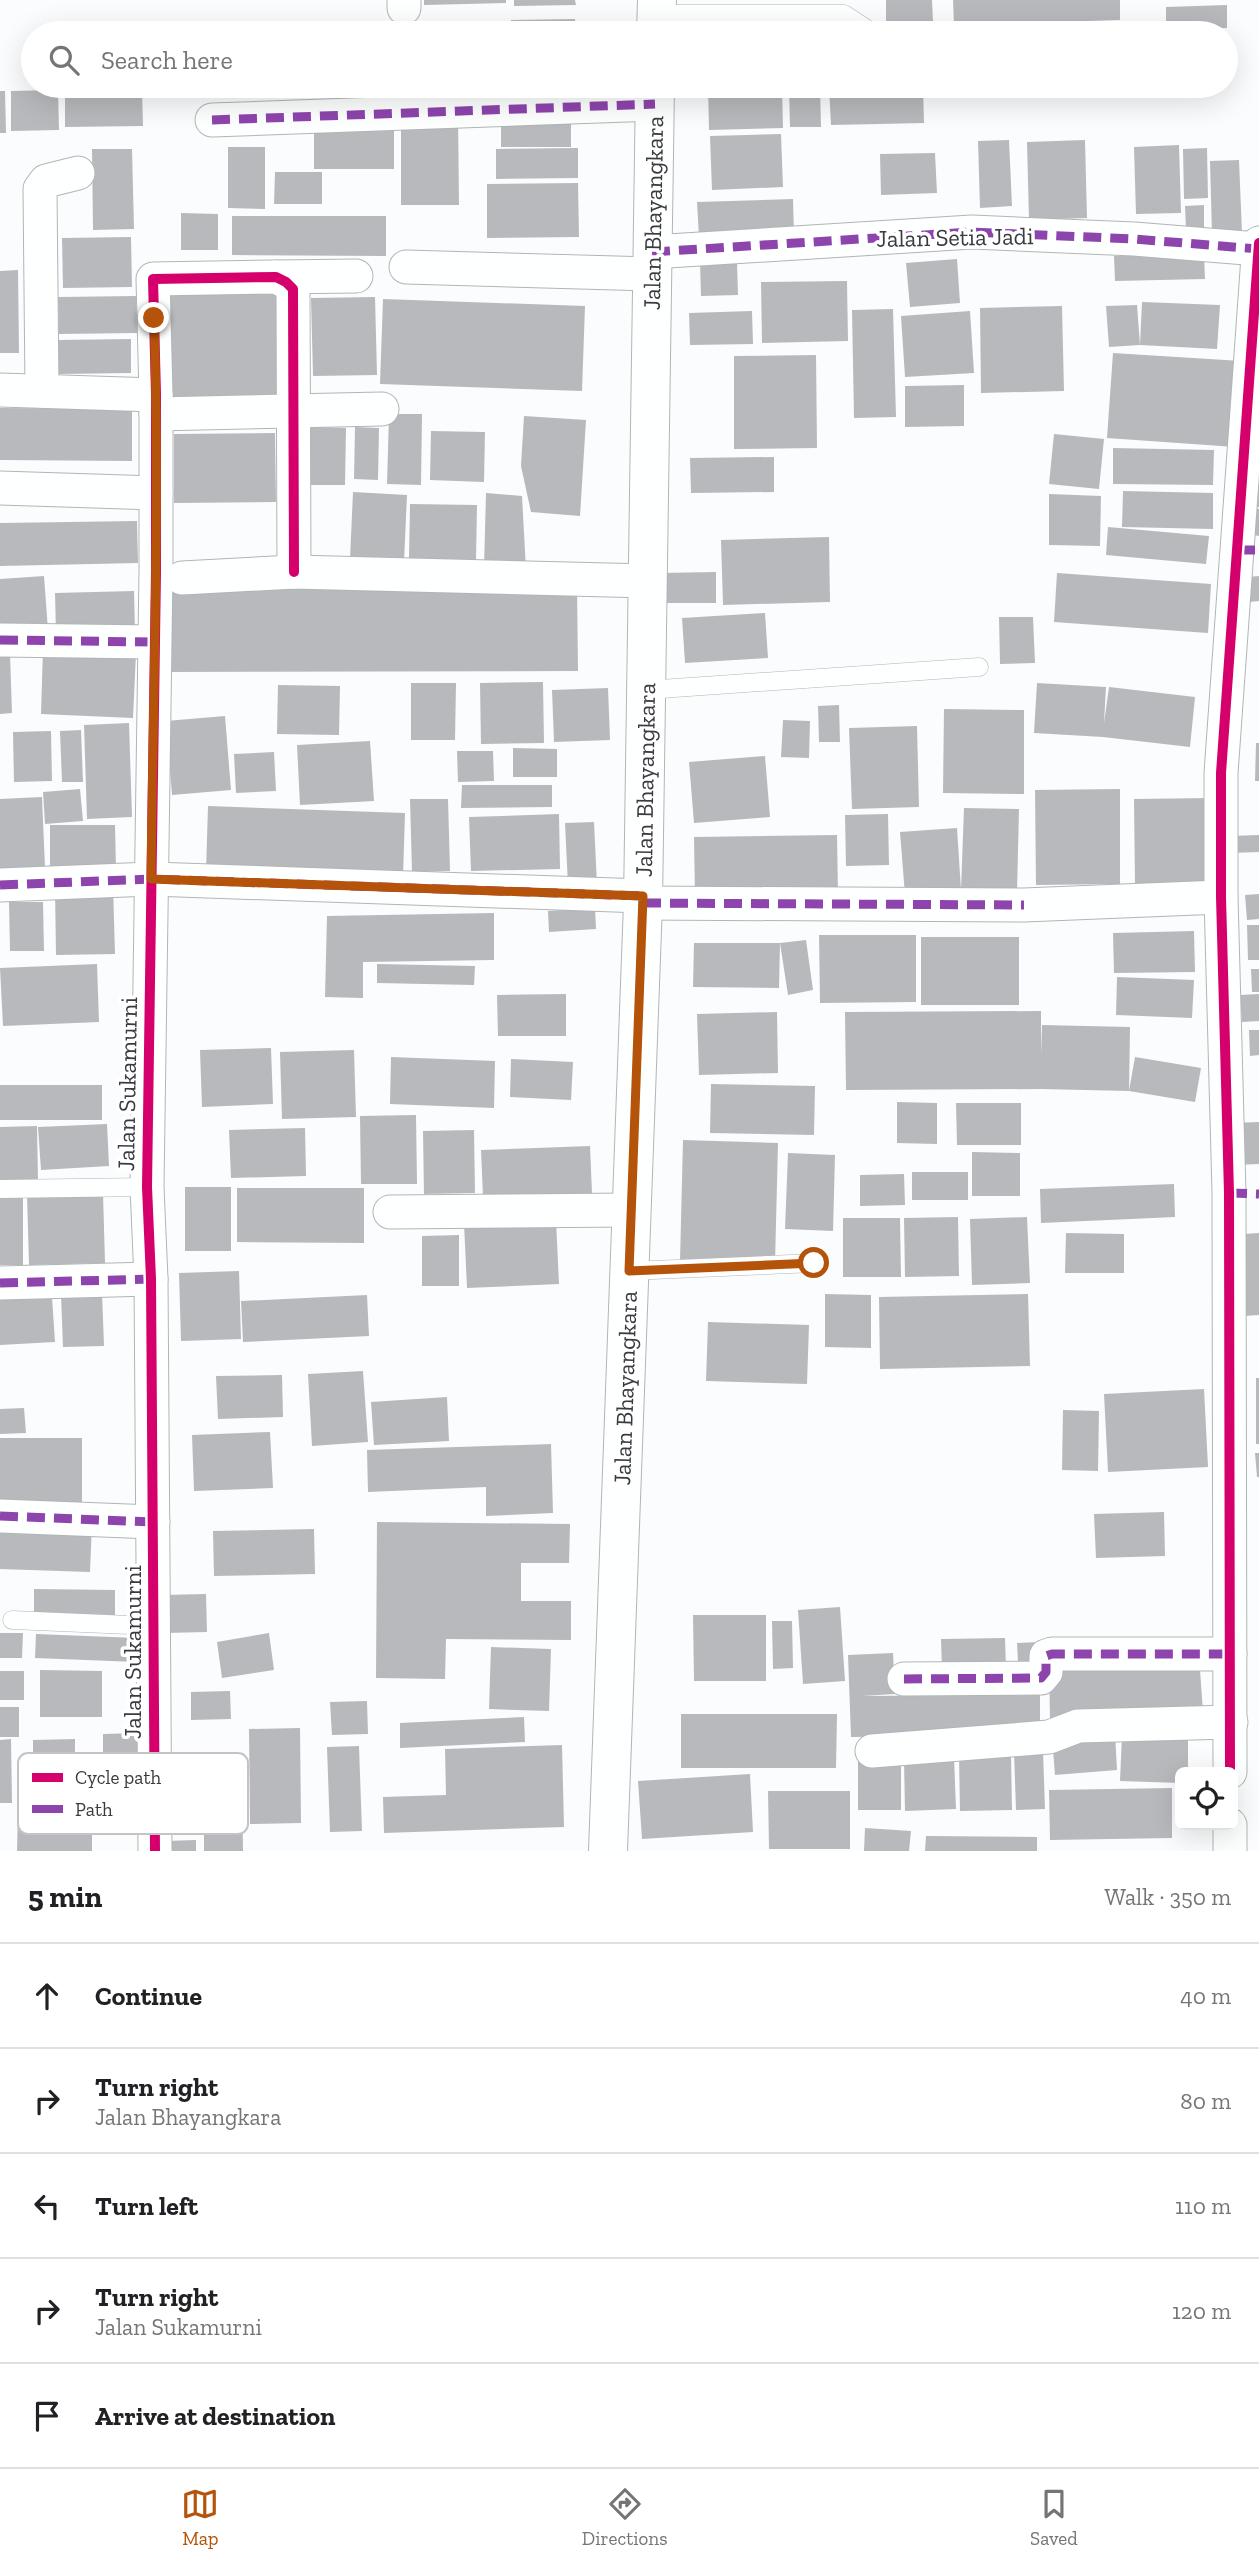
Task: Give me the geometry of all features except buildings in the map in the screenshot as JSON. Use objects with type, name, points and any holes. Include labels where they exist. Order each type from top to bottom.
[{"type":"main road","name":"Jalan Bhayangkara","points":[[608,1851],[643,900],[655,98]]},
{"type":"street","points":[[212,120],[602,98]]},
{"type":"street","points":[[42,391],[40,189],[46,181],[78,173]]},
{"type":"street","name":"Jalan Setia Jadi","points":[[406,267],[652,263],[972,232],[1134,239],[1259,249]]},
{"type":"street","points":[[1230,1767],[1229,1207],[1221,897],[1221,773],[1248,550],[1259,243]]},
{"type":"street","points":[[276,277],[356,276]]},
{"type":"street","points":[[276,277],[293,289],[294,572]]},
{"type":"street","name":"Jalan Sukamurni","points":[[154,1753],[151,1279],[147,1187],[156,493],[153,279],[276,277]]},
{"type":"street","points":[[0,390],[42,391],[156,405],[293,410],[382,409]]},
{"type":"street","points":[[0,488],[156,493]]},
{"type":"street","points":[[182,578],[294,572],[649,581]]},
{"type":"street","points":[[0,640],[154,642]]},
{"type":"street","points":[[0,885],[151,879],[643,900],[1024,905],[1221,897]]},
{"type":"street","points":[[390,1212],[631,1210]]},
{"type":"street","points":[[0,1283],[151,1279]]},
{"type":"street","points":[[0,1516],[153,1522]]},
{"type":"street","points":[[904,1679],[1041,1678],[1046,1672],[1046,1656],[1052,1654],[1230,1654]]},
{"type":"street","points":[[872,1751],[1049,1737],[1078,1726],[1231,1722]]},
{"type":"street","points":[[1230,1830],[1230,1851]]},
{"type":"lane","points":[[656,16],[844,14],[855,21]]},
{"type":"lane","points":[[646,690],[979,667]]},
{"type":"lane","points":[[0,1189],[147,1187]]},
{"type":"lane","points":[[629,1271],[814,1263]]},
{"type":"lane","points":[[12,1620],[153,1626]]},
{"type":"marked path","points":[[212,120],[655,104]]},
{"type":"marked path","points":[[652,252],[972,232],[1134,239],[1259,249]]},
{"type":"marked path","points":[[1237,550],[1259,550]]},
{"type":"marked path","points":[[0,640],[154,642]]},
{"type":"marked path","points":[[0,885],[151,879],[643,896]]},
{"type":"marked path","points":[[643,903],[1024,905]]},
{"type":"marked path","points":[[1229,1193],[1259,1194]]},
{"type":"marked path","points":[[0,1283],[151,1279]]},
{"type":"marked path","points":[[0,1516],[153,1522]]},
{"type":"marked path","points":[[904,1679],[1041,1678],[1046,1672],[1046,1656],[1052,1654],[1230,1654]]},
{"type":"cycle path","points":[[1230,1767],[1229,1193],[1221,897],[1221,773],[1259,243]]},
{"type":"cycle path","points":[[154,1753],[151,1279],[147,1187],[156,571],[153,279],[276,277],[293,289],[294,572]]},
{"type":"cycle path","points":[[155,1834],[155,1851]]},
{"type":"route","points":[[154,318],[156,570],[151,879],[643,896],[629,1271],[814,1263]]}]
